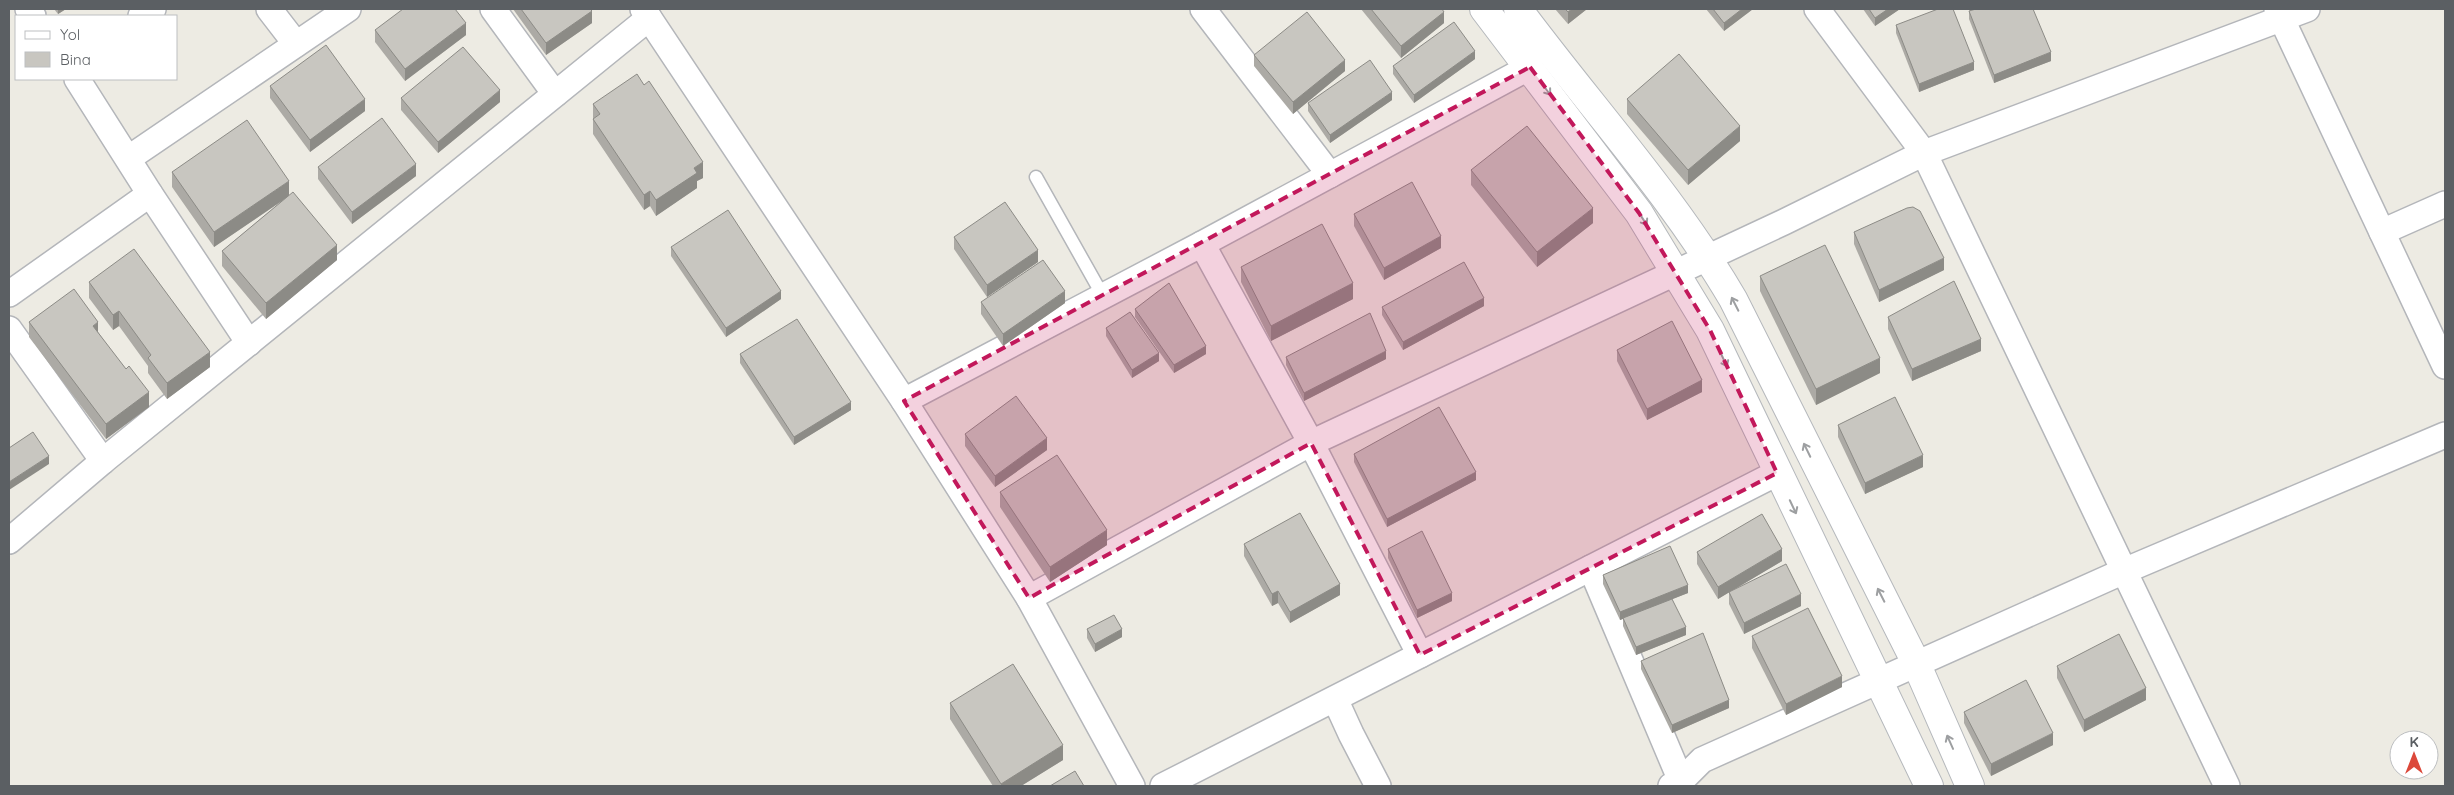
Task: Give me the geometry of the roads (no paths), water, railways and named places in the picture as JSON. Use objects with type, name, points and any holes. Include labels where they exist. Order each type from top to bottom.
[{"type":"street","points":[[269,9],[296,44]]},
{"type":"street","points":[[129,158],[348,9]]},
{"type":"street","points":[[493,9],[555,94]]},
{"type":"street","points":[[1203,9],[1330,175]]},
{"type":"street","points":[[1484,9],[1530,67],[1639,214],[1710,330],[1777,473],[1929,786]]},
{"type":"street","points":[[1518,9],[1650,176],[1708,256],[1733,299],[1916,663],[1970,786]]},
{"type":"street","points":[[1817,9],[1924,153],[2227,786]]},
{"type":"street","points":[[1029,598],[1311,443],[1784,222],[1924,153],[2279,14],[2307,9]]},
{"type":"street","points":[[9,541],[103,461],[555,94],[646,13],[904,401],[1029,598],[1132,786]]},
{"type":"street","points":[[2279,14],[2445,366]]},
{"type":"street","points":[[904,401],[1202,244],[1530,67]]},
{"type":"street","points":[[79,80],[150,194],[249,343]]},
{"type":"street","points":[[9,294],[150,194]]},
{"type":"street","points":[[2382,232],[2445,204]]},
{"type":"street","points":[[1202,244],[1311,443],[1420,655]]},
{"type":"street","points":[[9,329],[103,461]]},
{"type":"street","points":[[1591,568],[1676,784],[1702,760],[2124,571],[2445,434]]},
{"type":"street","points":[[1163,786],[1777,473]]},
{"type":"street","points":[[1335,698],[1378,786]]},
{"type":"lane","points":[[1036,177],[1104,296]]}]
